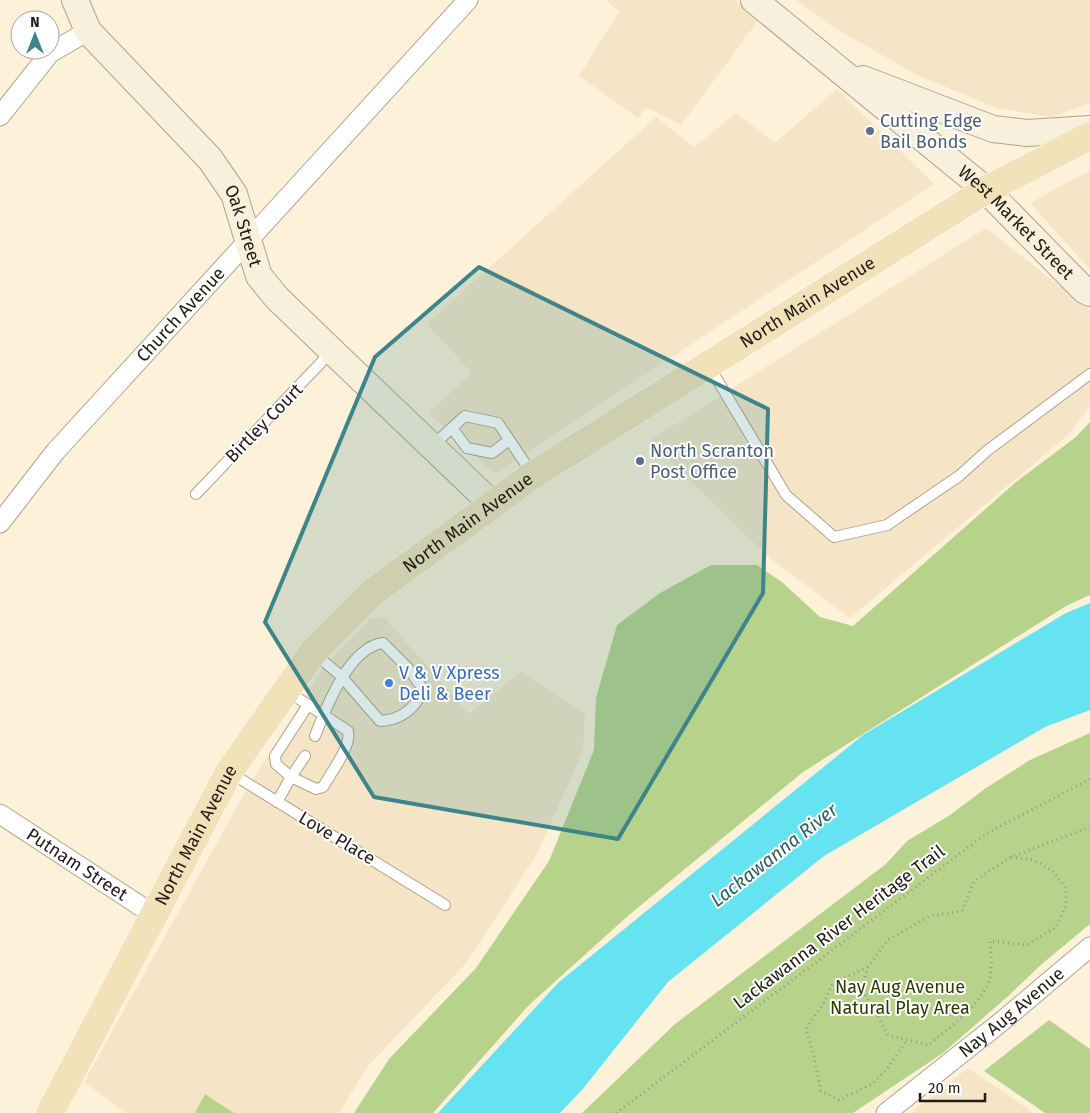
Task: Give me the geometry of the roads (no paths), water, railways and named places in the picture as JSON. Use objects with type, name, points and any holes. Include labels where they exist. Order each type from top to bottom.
[{"type":"main road","name":"North Main Avenue","points":[[50,1113],[229,772],[297,697],[313,652],[372,592],[491,503],[533,475],[986,190],[1090,136]]},
{"type":"street","name":"Oak Street","points":[[75,0],[88,31],[210,159],[234,194],[259,276],[277,298],[491,503]]},
{"type":"street","name":"Church Avenue","points":[[0,523],[55,452],[468,0]]},
{"type":"street","name":"West Market Street","points":[[754,0],[986,190],[1090,294]]},
{"type":"street","points":[[0,116],[50,53],[88,31]]},
{"type":"street","points":[[841,71],[993,129],[1027,132],[1090,129]]},
{"type":"street","name":"Putnam Street","points":[[0,814],[154,915]]},
{"type":"street","name":"Nay Aug Avenue","points":[[886,1113],[1001,1022],[1090,947]]},
{"type":"lane","name":"Birtley Court","points":[[196,494],[332,351]]},
{"type":"lane","points":[[709,366],[786,495],[834,537],[887,525],[959,476],[988,450],[1090,374]]},
{"type":"lane","points":[[432,446],[465,416],[498,423],[533,475]]},
{"type":"lane","points":[[452,428],[467,448],[492,453],[509,440]]},
{"type":"lane","points":[[313,652],[341,676],[380,721],[394,720],[404,714],[418,702],[423,689],[408,668],[383,643],[373,644],[341,676],[315,736]]},
{"type":"lane","points":[[297,697],[324,714],[348,730],[350,736],[323,787],[316,788],[291,777],[276,764],[275,756],[297,697]]},
{"type":"lane","points":[[277,802],[305,756]]},
{"type":"lane","name":"Love Place","points":[[229,772],[446,905]]},
{"type":"water","name":"Lackawanna River","points":[[1090,603],[1090,710],[1045,727],[824,856],[668,982],[582,1090],[560,1113],[438,1113],[559,982],[863,735],[1066,613]]},
{"type":"place","name":"Cutting Edge Bail Bonds","points":[[870,131]]},
{"type":"place","name":"North Scranton Post Office","points":[[640,461]]},
{"type":"place","name":"V & V Xpress Deli & Beer","points":[[389,683]]},
{"type":"park label","name":"Nay Aug Avenue Natural Play Area","points":[[900,998]]}]
